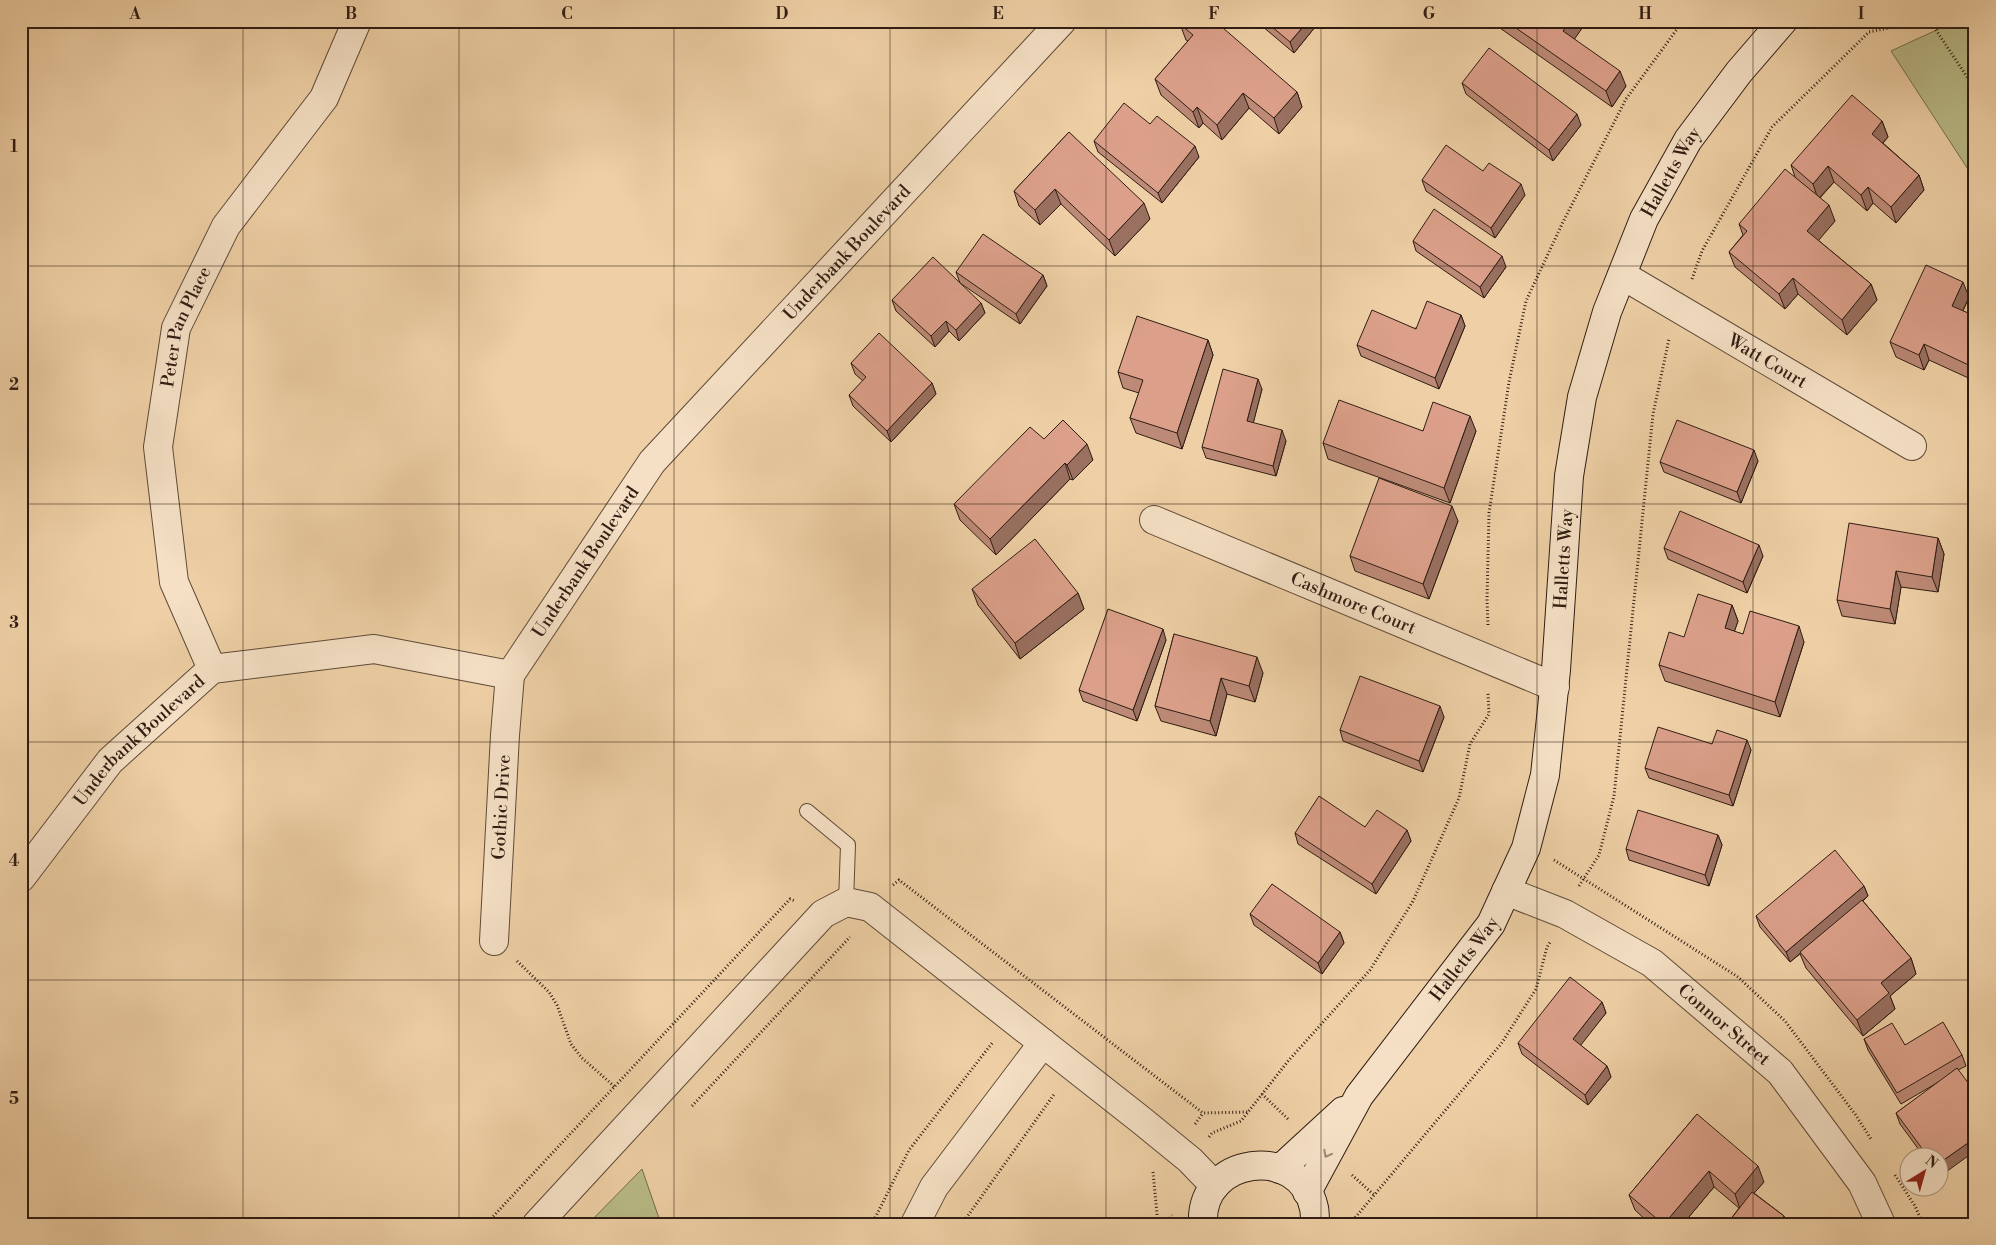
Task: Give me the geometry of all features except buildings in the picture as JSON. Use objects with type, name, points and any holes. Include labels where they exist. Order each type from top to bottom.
[{"type":"street","name":"Peter Pan Place","points":[[212,669],[174,582],[159,457],[158,447],[176,328],[226,226],[324,98],[357,21]]},
{"type":"street","name":"Underbank Boulevard","points":[[21,878],[110,761],[212,669],[374,649],[510,675],[652,462],[1062,21]]},
{"type":"street","name":"Halletts Way","points":[[1280,1169],[1358,1096],[1491,924],[1526,848],[1545,775],[1555,687],[1570,467],[1582,397],[1607,312],[1644,219],[1688,140],[1739,72],[1783,21]]},
{"type":"street","name":"Watt Court","points":[[1622,275],[1912,446]]},
{"type":"street","name":"Cashmore Court","points":[[1154,520],[1555,687]]},
{"type":"street","name":"Gothic Drive","points":[[494,941],[504,745],[510,675]]},
{"type":"street","name":"Connor Street","points":[[1506,891],[1565,914],[1652,963],[1780,1072],[1862,1183],[1881,1224]]},
{"type":"street","points":[[537,1224],[823,914],[858,905],[1043,1043],[1176,1148],[1215,1186]]},
{"type":"street","points":[[915,1224],[934,1187],[1043,1043]]},
{"type":"street","name":"Halletts Way","points":[[1307,1192],[1358,1096]]},
{"type":"street","points":[[1203,1224],[1205,1202],[1215,1186],[1229,1173],[1245,1166],[1263,1165],[1280,1169],[1296,1178],[1307,1192],[1314,1208],[1315,1224]]},
{"type":"lane","points":[[807,810],[848,845],[858,905]]},
{"type":"path","points":[[1355,1224],[1354,1219],[1500,1044],[1536,989],[1547,947],[1583,879],[1599,855],[1614,796],[1653,414],[1670,334],[1702,250],[1772,127],[1869,32],[1923,21]]},
{"type":"path","points":[[1930,21],[1975,89]]},
{"type":"path","points":[[687,1112],[854,932],[858,905],[899,880],[1203,1113],[1248,1112]]},
{"type":"path","points":[[494,941],[548,992],[557,1005],[571,1044],[582,1058],[615,1087]]},
{"type":"path","points":[[872,1224],[909,1150],[996,1039]]},
{"type":"path","points":[[962,1224],[1058,1088]]},
{"type":"path","points":[[582,1224],[593,1212]]},
{"type":"path","points":[[587,1218],[591,1224]]},
{"type":"green space","points":[[1956,21],[1975,21],[1975,180],[1891,51]]},
{"type":"green space","points":[[642,1169],[661,1224],[588,1224]]}]
